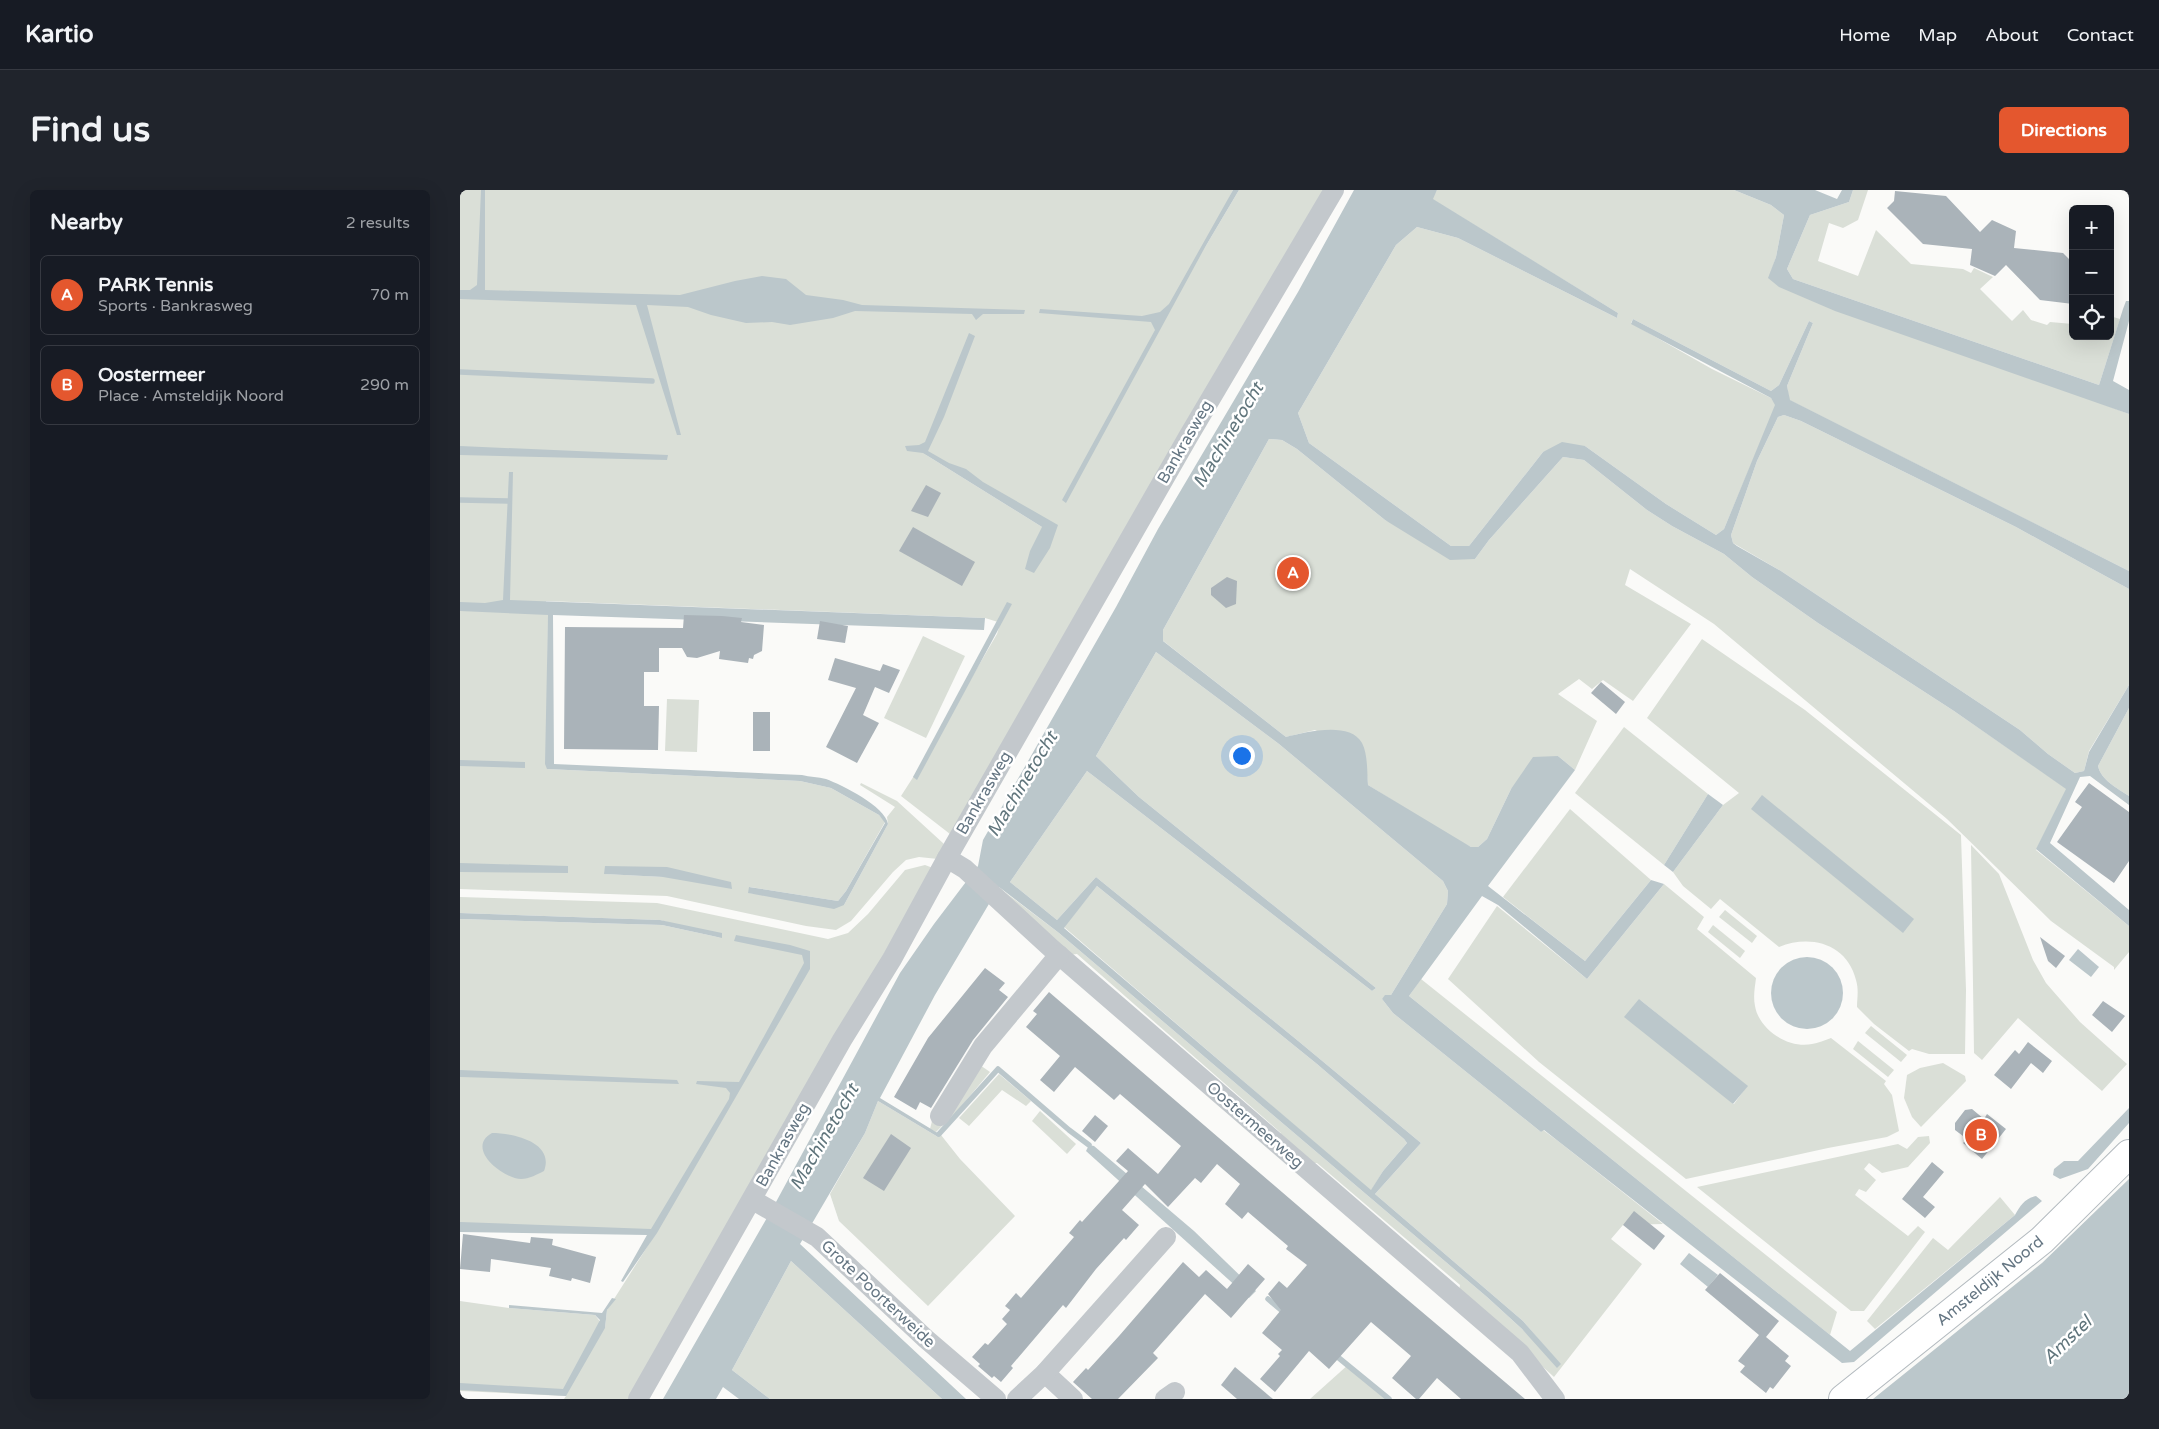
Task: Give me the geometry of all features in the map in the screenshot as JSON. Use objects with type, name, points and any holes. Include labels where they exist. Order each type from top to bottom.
[{"type":"street","name":"Bankrasweg","points":[[638,1399],[760,1204],[842,1040],[892,959],[947,858],[1188,437],[1334,190]]},
{"type":"street","name":"Oostermeerweg","points":[[947,858],[965,869],[1059,955],[1520,1353],[1555,1399]]},
{"type":"street","points":[[940,1116],[983,1046],[1059,955]]},
{"type":"street","name":"Amsteldijk Noord","points":[[1842,1399],[2042,1240],[2129,1154]]},
{"type":"street","name":"Grote Poorterweide","points":[[760,1204],[817,1237],[926,1339],[996,1399]]},
{"type":"street","points":[[1017,1399],[1045,1373],[1166,1237]]},
{"type":"street","points":[[1045,1373],[1073,1399]]},
{"type":"shaded area","points":[[460,190],[1233,190],[1204,249],[1239,190],[1324,190],[950,834],[901,796],[997,634],[1005,608],[998,622],[985,618],[546,601],[546,614],[548,615],[547,769],[800,781],[831,788],[879,815],[885,822],[846,891],[838,901],[750,887],[749,893],[844,905],[888,824],[887,817],[895,807],[860,785],[861,783],[897,801],[944,844],[938,859],[919,857],[906,860],[893,872],[851,921],[836,930],[806,926],[667,896],[460,889]],"holes":[[[923,453],[1051,524],[1042,527]],[[668,868],[663,877],[605,874]]]},
{"type":"shaded area","points":[[1437,190],[1734,190],[1771,205],[1784,215],[1776,257],[1769,278],[2129,414],[2129,571],[1789,400],[1787,386],[1813,323],[1809,321],[1779,385],[1771,391],[1633,319],[1631,323],[1712,369],[1771,398],[1776,405],[1724,529],[1716,535],[1666,504],[1585,446],[1543,452],[1469,546],[1451,546],[1309,443],[1298,413],[1396,245],[1417,227],[1458,238],[1617,318],[1618,313],[1432,199]]},
{"type":"shaded area","points":[[1853,190],[1868,190],[1858,220],[1843,228],[1829,223],[1818,261],[1858,276],[1876,230],[1911,264],[1963,269],[1971,273],[1974,268],[1993,277],[1980,289],[2012,321],[2023,310],[2031,320],[2047,325],[2050,322],[2069,324],[2069,340],[2113,340],[2099,385],[1793,279],[1787,269],[1810,215],[1849,202]]},
{"type":"shaded area","points":[[2114,317],[2120,319],[2114,338]]},
{"type":"shaded area","points":[[1784,415],[1801,421],[2016,527],[2129,589],[2129,685],[2089,751],[2084,771],[2075,773],[2048,754],[2020,730],[1781,571],[1733,543],[1731,535],[1757,461],[1778,417]]},
{"type":"shaded area","points":[[1269,439],[1282,440],[1297,449],[1385,520],[1475,559],[1489,540],[1563,457],[1584,460],[1647,510],[1724,554],[1752,577],[1818,623],[1954,711],[2067,789],[2036,850],[2129,926],[2129,952],[2114,970],[2114,967],[2051,921],[1947,819],[1714,624],[1630,569],[1625,585],[1691,624],[1633,701],[1603,680],[1592,689],[1579,679],[1558,694],[1597,721],[1575,770],[1558,756],[1511,789],[1487,839],[1478,847],[1471,847],[1456,840],[1368,785],[1365,755],[1315,730],[1286,737],[1162,640],[1163,630]]},
{"type":"shaded area","points":[[923,636],[965,656],[926,738],[884,718]]},
{"type":"shaded area","points":[[1702,639],[1805,710],[1961,835],[1966,990],[1965,1054],[1929,1054],[1912,1049],[1909,1051],[1874,1024],[1857,1007],[1858,991],[1856,980],[1845,958],[1836,950],[1815,942],[1791,943],[1779,947],[1720,899],[1711,909],[1683,886],[1673,872],[1723,805],[1739,793],[1647,718]]},
{"type":"shaded area","points":[[1156,652],[1279,744],[1443,881],[1448,891],[1447,904],[1391,995],[1382,999],[1393,1013],[1541,1132],[1543,1130],[1558,1141],[1663,1224],[1623,1225],[1611,1239],[1642,1264],[1554,1377],[1459,1291],[1460,1285],[1317,1163],[1310,1163],[1277,1137],[1281,1133],[1077,954],[1068,955],[998,887],[1059,933],[1487,1297],[1560,1364],[1523,1321],[1375,1194],[1421,1143],[1096,877],[1057,920],[1010,882],[1087,771],[1372,991],[1376,988],[1139,797],[1096,756]]},
{"type":"shaded area","points":[[667,699],[699,700],[697,752],[665,751]]},
{"type":"shaded area","points":[[2129,708],[2129,796],[2106,780],[2098,766]]},
{"type":"shaded area","points":[[1624,727],[1708,794],[1664,865],[1575,793]]},
{"type":"shaded area","points":[[1570,809],[1651,880],[1585,961],[1503,897]]},
{"type":"shaded area","points":[[1971,845],[1999,874],[2033,960],[2046,983],[2080,1022],[2127,1064],[2102,1091],[2018,1018],[1982,1060],[1974,1053]]},
{"type":"shaded area","points":[[925,865],[933,868],[630,1399],[564,1399],[566,1396],[460,1391],[460,1301],[509,1308],[595,1315],[605,1328],[607,1310],[656,1233],[460,1228],[460,919],[662,925],[722,938],[660,920],[460,913],[460,897],[657,903],[828,939],[848,933],[868,914],[905,870]]},
{"type":"shaded area","points":[[1664,884],[1704,917],[1697,929],[1756,978],[1755,1006],[1762,1023],[1769,1030],[1776,1036],[1794,1044],[1814,1044],[1831,1038],[1886,1081],[1884,1084],[1892,1095],[1899,1131],[1887,1137],[1686,1179],[1539,1062],[1448,979],[1497,906],[1587,979]],"holes":[[[1639,999],[1747,1086],[1733,1104]]]},
{"type":"shaded area","points":[[1097,886],[1317,1064],[1404,1139],[1407,1143],[1383,1171],[1371,1191],[1064,927]]},
{"type":"shaded area","points":[[1725,910],[1757,936],[1752,943],[1719,917]]},
{"type":"shaded area","points":[[1713,925],[1745,951],[1740,958],[1708,932]]},
{"type":"shaded area","points":[[1421,979],[1837,1312],[1830,1335],[1409,996]]},
{"type":"shaded area","points":[[1871,1026],[1907,1055],[1901,1062],[1865,1033]]},
{"type":"shaded area","points":[[1858,1041],[1894,1070],[1888,1077],[1853,1049]]},
{"type":"shaded area","points":[[977,1063],[990,1072],[959,1109],[936,1132],[930,1129],[932,1121]]},
{"type":"shaded area","points":[[1943,1063],[1965,1076],[1966,1081],[1921,1127],[1912,1117],[1904,1098],[1907,1075],[1920,1068]]},
{"type":"shaded area","points":[[999,1074],[1031,1101],[1026,1106],[1002,1090],[969,1126],[959,1118]]},
{"type":"shaded area","points":[[878,1101],[938,1137],[941,1135],[960,1159],[1015,1216],[928,1306],[839,1221],[830,1194],[865,1133]]},
{"type":"shaded area","points":[[1040,1111],[1076,1144],[1067,1154],[1032,1121]]},
{"type":"shaded area","points":[[1929,1136],[1930,1143],[1908,1167],[1882,1173],[1869,1163],[1864,1169],[1876,1180],[1866,1192],[1859,1189],[1855,1195],[1908,1236],[1918,1226],[1925,1232],[1864,1311],[1851,1311],[1697,1187],[1898,1144],[1907,1149],[1918,1137]]},
{"type":"shaded area","points":[[2000,1197],[2015,1215],[1875,1329],[1867,1321],[1933,1238],[1948,1250]]},
{"type":"shaded area","points":[[791,1261],[942,1399],[770,1399],[732,1370]]},
{"type":"shaded area","points":[[1349,1364],[1391,1399],[1310,1399]]},
{"type":"water","points":[[481,190],[485,190],[485,290],[680,295],[762,276],[786,279],[806,295],[843,300],[862,305],[1025,310],[1024,314],[983,314],[976,320],[972,314],[855,311],[833,318],[790,325],[772,322],[746,323],[711,315],[688,307],[647,305],[681,435],[677,435],[636,305],[460,299],[460,290],[470,290],[477,285]]},
{"type":"water","points":[[1233,190],[1239,190],[1204,249],[1066,503],[1062,500],[1155,330],[1151,322],[1039,313],[1040,309],[1142,316],[1160,312],[1169,304]]},
{"type":"water","name":"Machinetocht","points":[[1354,190],[1437,190],[1433,199],[1618,313],[1617,318],[1458,238],[1417,227],[1396,245],[1298,413],[1309,443],[1451,546],[1469,546],[1543,452],[1562,442],[1585,446],[1666,504],[1716,535],[1724,529],[1775,405],[1771,398],[1631,324],[1633,319],[1771,391],[1779,385],[1809,321],[1813,323],[1787,386],[1790,400],[2129,571],[2129,589],[2016,527],[1801,421],[1784,415],[1778,417],[1757,461],[1731,535],[1733,543],[1737,546],[1781,571],[2020,730],[2048,754],[2075,773],[2084,771],[2089,752],[2129,685],[2129,708],[2098,766],[2106,780],[2129,796],[2129,805],[2090,776],[2080,777],[2050,843],[2129,910],[2129,926],[2036,849],[2066,789],[1954,711],[1818,623],[1752,577],[1724,554],[1647,510],[1584,460],[1563,457],[1489,540],[1475,559],[1450,560],[1385,520],[1297,449],[1282,440],[1269,439],[1163,630],[1163,641],[1286,737],[1327,730],[1348,732],[1356,736],[1362,743],[1365,753],[1368,785],[1471,847],[1478,847],[1487,839],[1511,789],[1533,757],[1558,756],[1575,770],[1488,886],[1585,961],[1651,880],[1664,884],[1587,979],[1498,905],[1482,896],[1409,996],[1850,1351],[2015,1215],[2026,1201],[2036,1196],[2042,1201],[1854,1362],[1842,1363],[1544,1130],[1541,1132],[1393,1013],[1382,999],[1385,995],[1391,995],[1447,904],[1448,891],[1443,881],[1279,744],[1156,652],[1096,756],[1139,797],[1376,988],[1372,991],[1087,771],[1010,882],[1057,920],[1096,877],[1421,1143],[1375,1194],[1523,1321],[1561,1364],[1557,1368],[1522,1329],[1487,1297],[1059,933],[999,887],[935,995],[880,1098],[941,1135],[938,1137],[878,1101],[865,1133],[800,1244],[966,1399],[942,1399],[791,1261],[732,1370],[770,1399],[739,1399],[723,1387],[716,1399],[663,1399],[776,1202],[900,973],[978,866],[983,840],[1116,607],[1158,529],[1298,292]],"holes":[[[1097,886],[1317,1064],[1407,1143],[1383,1171],[1371,1190],[1064,928]]]},
{"type":"water","points":[[1734,190],[1815,190],[1837,199],[1842,190],[1853,190],[1849,202],[1810,215],[1787,269],[1793,279],[2099,385],[2123,309],[2126,301],[2129,301],[2129,321],[2113,381],[2129,390],[2129,414],[1835,311],[1779,287],[1768,278],[1776,257],[1784,215],[1771,205]]},
{"type":"water","points":[[969,333],[975,336],[944,417],[928,451],[949,463],[966,469],[983,482],[1058,525],[1050,548],[1034,573],[1025,569],[1030,551],[1042,527],[923,453],[907,451],[905,446],[919,445],[925,442]]},
{"type":"water","points":[[460,446],[668,455],[667,460],[460,455]]},
{"type":"water","points":[[509,472],[513,472],[510,600],[985,618],[984,630],[553,615],[554,764],[802,775],[826,779],[842,786],[871,803],[885,817],[888,824],[844,905],[834,909],[748,893],[749,887],[838,901],[846,891],[885,823],[879,815],[831,788],[800,781],[547,769],[545,764],[548,615],[460,611],[460,602],[485,603],[503,600]]},
{"type":"water","points":[[1007,602],[1012,604],[917,780],[913,777]]},
{"type":"water","points":[[460,760],[525,762],[525,768],[460,766]]},
{"type":"water","points":[[1708,794],[1723,805],[1673,872],[1664,865]]},
{"type":"water","points":[[1762,795],[1914,919],[1903,933],[1751,809]]},
{"type":"water","points":[[460,863],[568,866],[568,873],[460,872]]},
{"type":"water","points":[[605,866],[667,867],[731,882],[732,889],[663,877],[604,874]]},
{"type":"water","points":[[460,913],[660,920],[722,933],[722,938],[662,925],[460,919]]},
{"type":"water","points":[[736,935],[790,945],[810,951],[810,969],[657,1233],[623,1282],[621,1281],[647,1235],[460,1232],[460,1222],[651,1229],[729,1099],[730,1093],[726,1088],[696,1084],[697,1081],[739,1082],[804,963],[802,955],[734,941]]},
{"type":"water","points":[[2078,949],[2099,967],[2091,977],[2069,960]]},
{"type":"water","points":[[1807,957],[1827,963],[1837,973],[1843,993],[1837,1013],[1827,1023],[1807,1029],[1787,1023],[1777,1013],[1771,993],[1777,973],[1787,963]]},
{"type":"water","points":[[1639,999],[1748,1086],[1733,1104],[1624,1017]]},
{"type":"water","points":[[460,1070],[677,1080],[679,1084],[460,1077]]},
{"type":"water","points":[[2129,1108],[2129,1123],[2088,1169],[2060,1179],[2053,1175],[2054,1169],[2064,1161],[2078,1161]]},
{"type":"water","points":[[492,1133],[521,1137],[538,1146],[546,1161],[544,1171],[521,1179],[505,1174],[496,1168],[484,1154],[482,1146],[485,1139]]},
{"type":"water","points":[[1089,1145],[1094,1146],[1194,1231],[1256,1291],[1249,1298],[1086,1151]]},
{"type":"water","name":"Amstel","points":[[2129,1179],[2129,1399],[1873,1399],[2042,1263]]},
{"type":"water","points":[[1689,1253],[1718,1275],[1708,1287],[1680,1264]]},
{"type":"water","points":[[612,1298],[616,1299],[607,1310],[605,1328],[566,1396],[460,1390],[460,1383],[563,1389],[600,1320],[595,1315],[509,1308],[509,1305],[602,1313]]},
{"type":"building","points":[[1895,191],[1946,196],[1980,232],[1992,220],[2016,231],[2014,248],[2063,253],[2069,259],[2069,304],[2040,300],[2006,265],[1995,276],[1970,265],[1972,249],[1923,244],[1887,208],[1894,201]]},
{"type":"building","points":[[926,485],[941,493],[928,517],[911,511]]},
{"type":"building","points":[[913,527],[975,562],[962,586],[899,551]]},
{"type":"building","points":[[1227,577],[1237,581],[1236,604],[1226,608],[1211,595],[1211,588]]},
{"type":"building","points":[[684,615],[742,618],[741,622],[764,625],[762,651],[754,655],[753,659],[749,658],[748,663],[719,659],[720,651],[697,658],[687,657],[682,648],[659,648],[659,672],[644,672],[644,706],[659,706],[658,750],[564,749],[565,627],[683,628]]},
{"type":"building","points":[[820,621],[848,626],[845,643],[817,639]]},
{"type":"building","points":[[835,658],[880,671],[883,664],[900,670],[889,693],[875,687],[863,715],[879,723],[857,763],[826,747],[856,688],[828,680]]},
{"type":"building","points":[[1601,682],[1625,702],[1616,714],[1591,693]]},
{"type":"building","points":[[753,712],[770,712],[770,751],[753,751]]},
{"type":"building","points":[[2089,783],[2129,812],[2129,861],[2114,883],[2057,842],[2082,807],[2075,802]]},
{"type":"building","points":[[2040,937],[2065,956],[2056,968],[2048,961]]},
{"type":"building","points":[[985,968],[1005,983],[999,990],[1008,997],[973,1040],[931,1108],[920,1102],[916,1110],[894,1097],[928,1038]]},
{"type":"building","points":[[1049,992],[1525,1399],[1461,1399],[1437,1378],[1419,1399],[1416,1399],[1392,1378],[1411,1356],[1371,1322],[1329,1369],[1309,1351],[1275,1392],[1260,1379],[1280,1356],[1278,1354],[1282,1350],[1262,1333],[1281,1310],[1268,1294],[1279,1281],[1287,1288],[1307,1265],[1286,1249],[1288,1246],[1248,1212],[1242,1219],[1225,1204],[1240,1184],[1217,1164],[1201,1183],[1195,1178],[1168,1207],[1145,1184],[1122,1210],[1139,1225],[1126,1240],[1124,1238],[1096,1269],[1066,1308],[1063,1305],[1011,1366],[1013,1368],[1001,1382],[994,1376],[992,1378],[978,1366],[980,1364],[972,1357],[985,1343],[988,1345],[1007,1324],[1002,1319],[1010,1310],[1005,1306],[1016,1293],[1021,1298],[1074,1237],[1069,1233],[1080,1220],[1082,1222],[1128,1171],[1116,1161],[1128,1148],[1158,1174],[1181,1146],[1120,1094],[1114,1100],[1075,1067],[1054,1092],[1040,1080],[1060,1056],[1026,1027],[1037,1014],[1033,1011]]},
{"type":"building","points":[[2103,1001],[2125,1016],[2112,1032],[2092,1015]]},
{"type":"building","points":[[2028,1042],[2052,1061],[2043,1073],[2031,1063],[2011,1089],[1994,1075],[2015,1050],[2019,1054]]},
{"type":"building","points":[[1972,1109],[1984,1119],[1987,1114],[2006,1129],[1982,1159],[1963,1143],[1967,1139],[1955,1130],[1955,1123],[1965,1110]]},
{"type":"building","points":[[1095,1115],[1108,1126],[1095,1142],[1082,1131]]},
{"type":"building","points":[[891,1134],[911,1148],[884,1191],[863,1178]]},
{"type":"building","points":[[1932,1162],[1944,1172],[1923,1197],[1935,1207],[1925,1218],[1902,1199]]},
{"type":"building","points":[[1634,1211],[1665,1236],[1654,1250],[1623,1225]]},
{"type":"building","points":[[463,1234],[530,1243],[531,1237],[553,1239],[552,1245],[596,1257],[590,1283],[572,1278],[571,1281],[549,1276],[551,1268],[491,1259],[490,1272],[460,1269]]},
{"type":"building","points":[[1183,1262],[1199,1277],[1206,1270],[1227,1289],[1248,1264],[1265,1279],[1231,1318],[1205,1294],[1153,1353],[1158,1358],[1118,1399],[1092,1399],[1073,1382],[1086,1368],[1088,1370]]},
{"type":"building","points":[[1720,1273],[1779,1321],[1766,1337],[1789,1356],[1785,1361],[1791,1366],[1773,1389],[1770,1387],[1766,1393],[1740,1372],[1745,1366],[1738,1361],[1759,1335],[1705,1290]]},
{"type":"building","points":[[1235,1367],[1273,1399],[1237,1399],[1221,1385]]},
{"type":"waterway","points":[[460,372],[652,381]]},
{"type":"waterway","points":[[460,500],[508,501]]},
{"type":"waterway","points":[[939,1134],[998,1069],[1089,1145]]},
{"type":"waterway","points":[[1268,1299],[1287,1315]]},
{"type":"waterway","points":[[1334,1354],[1389,1399]]},
{"type":"place","name":"PARK Tennis","points":[[1293,573]]},
{"type":"place","name":"Oostermeer","points":[[1981,1135]]}]
